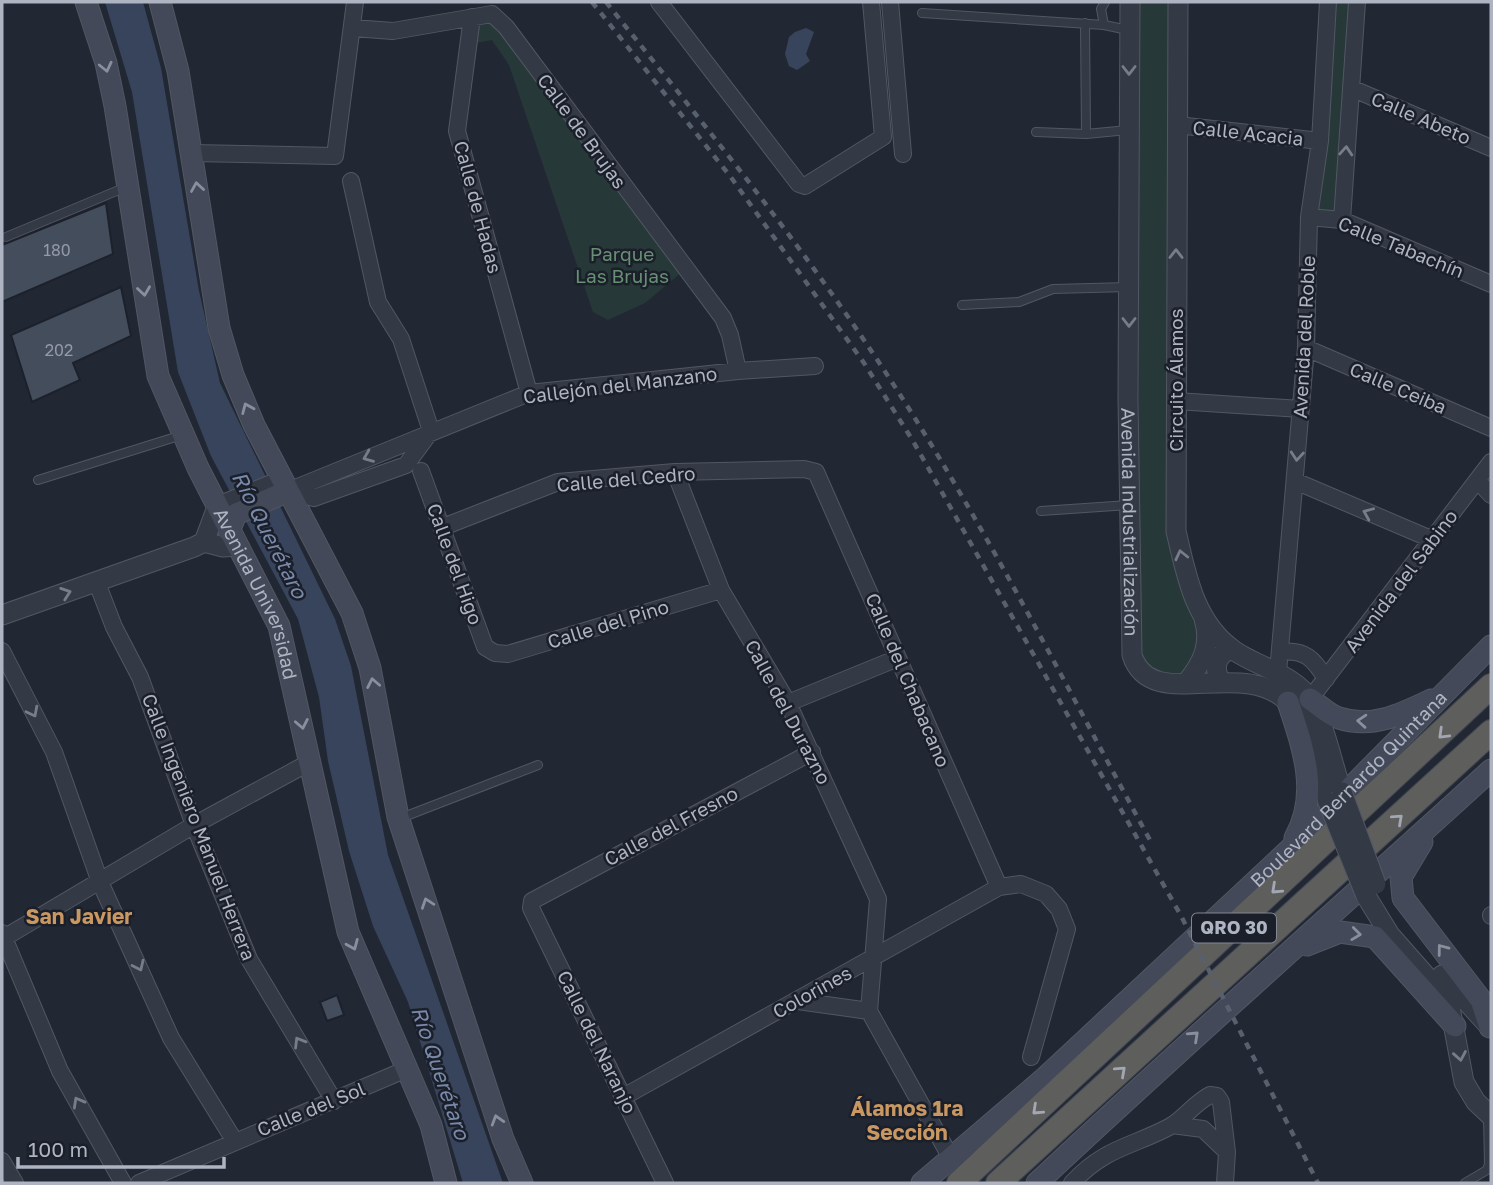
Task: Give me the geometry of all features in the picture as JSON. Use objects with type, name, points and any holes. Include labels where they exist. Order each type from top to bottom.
[{"type":"highway","name":"Boulevard Bernardo Quintana","points":[[959,1183],[1491,686]]},
{"type":"highway","name":"QRO 30","points":[[998,1183],[1421,799],[1491,732]]},
{"type":"highway","points":[[1421,799],[1443,789],[1491,754]]},
{"type":"highway","points":[[1047,1076],[1068,1066],[1123,1020],[1147,1008]]},
{"type":"main road","name":"Avenida Universidad","points":[[86,2],[106,63],[129,187],[154,360],[183,434],[231,519],[279,626],[348,932],[431,1125],[446,1183]]},
{"type":"main road","points":[[160,2],[177,71],[192,153],[219,328],[233,375],[276,486],[352,613],[370,668],[398,819],[503,1139],[522,1183]]},
{"type":"main road","points":[[231,519],[276,486]]},
{"type":"main road","name":"Boulevard Bernardo Quintana","points":[[922,1183],[1047,1076],[1288,851],[1491,646]]},
{"type":"main road","points":[[1310,699],[1337,718],[1370,723],[1398,716],[1448,691]]},
{"type":"main road","points":[[1288,702],[1309,773],[1307,811],[1288,851]]},
{"type":"main road","points":[[1037,1183],[1216,1015],[1273,968],[1491,770]]},
{"type":"main road","points":[[1433,823],[1401,877],[1401,888],[1404,898],[1481,1000],[1491,1027]]},
{"type":"main road","points":[[1273,968],[1323,937],[1340,932],[1375,937],[1455,1027]]},
{"type":"street","points":[[192,153],[335,156],[355,2]]},
{"type":"street","points":[[663,3],[799,184],[805,186],[883,137],[871,2]]},
{"type":"street","points":[[891,2],[903,154]]},
{"type":"street","name":"Avenida Industrialización","points":[[1130,2],[1132,655],[1135,663],[1149,678],[1167,686],[1220,681],[1262,686],[1288,702],[1305,724],[1335,797]]},
{"type":"street","name":"Circuito Álamos","points":[[1178,2],[1176,531],[1189,589],[1204,619],[1231,649],[1278,672],[1310,699]]},
{"type":"street","name":"Avenida del Roble","points":[[1278,672],[1306,348],[1310,216],[1320,141],[1328,2]]},
{"type":"street","points":[[1342,219],[1357,2]]},
{"type":"street","name":"Calle de Brujas","points":[[353,28],[393,31],[492,14],[506,27],[723,318],[730,335],[738,371]]},
{"type":"street","name":"Calle de Hadas","points":[[472,17],[457,131],[529,393]]},
{"type":"street","points":[[1326,46],[1343,53],[1353,48]]},
{"type":"street","name":"Calle Abeto","points":[[1351,88],[1491,148]]},
{"type":"street","name":"Calle Acacia","points":[[1177,125],[1320,141]]},
{"type":"street","points":[[351,181],[378,302],[401,339],[431,431]]},
{"type":"street","name":"Calle Tabachín","points":[[1310,216],[1342,219],[1491,284]]},
{"type":"street","name":"Calle Ceiba","points":[[1306,348],[1491,428]]},
{"type":"street","name":"Callejón del Manzano","points":[[276,486],[529,393],[738,371],[815,366]]},
{"type":"street","points":[[1176,401],[1301,408]]},
{"type":"street","name":"Avenida del Sabino","points":[[1310,699],[1491,462]]},
{"type":"street","name":"Calle del Cedro","points":[[443,527],[558,482],[675,472],[804,469],[816,472]]},
{"type":"street","name":"Calle del Higo","points":[[421,471],[485,647],[495,653]]},
{"type":"street","name":"Calle del Durazno","points":[[675,472],[721,590],[788,703],[878,899],[869,1011]]},
{"type":"street","name":"Calle del Chabacano","points":[[816,472],[999,887]]},
{"type":"street","points":[[1295,481],[1431,539]]},
{"type":"street","points":[[1478,481],[1491,495]]},
{"type":"street","points":[[204,542],[223,547],[231,519]]},
{"type":"street","points":[[2,615],[97,583],[204,542],[231,519]]},
{"type":"street","name":"Calle Ingeniero Manuel Herrera","points":[[97,583],[114,627],[140,677],[194,825],[249,959],[334,1101]]},
{"type":"street","name":"Calle del Pino","points":[[495,653],[508,654],[721,590]]},
{"type":"street","points":[[1186,683],[1203,657],[1208,632],[1204,619]]},
{"type":"street","points":[[1220,681],[1216,671],[1217,662],[1221,654],[1231,649]]},
{"type":"street","points":[[2,651],[54,752],[100,881],[171,1038],[234,1140]]},
{"type":"street","points":[[1280,652],[1292,651],[1314,659],[1326,679]]},
{"type":"street","points":[[788,703],[898,658]]},
{"type":"street","points":[[1310,699],[1335,797],[1390,935],[1443,991],[1449,1002],[1455,1027],[1464,1082],[1476,1102],[1490,1115]]},
{"type":"street","name":"Calle del Fresno","points":[[532,901],[812,752]]},
{"type":"street","points":[[123,1183],[60,1071],[2,936],[194,825],[310,762]]},
{"type":"street","points":[[999,887],[1021,884],[1046,894],[1059,909],[1067,929],[1031,1057]]},
{"type":"street","name":"Colorines","points":[[625,1096],[999,887]]},
{"type":"street","points":[[1371,890],[1400,928],[1491,1027]]},
{"type":"street","name":"Calle del Naranjo","points":[[532,901],[531,908],[625,1096],[665,1183]]},
{"type":"street","points":[[798,1001],[869,1011],[951,1158]]},
{"type":"street","name":"Calle del Sol","points":[[139,1183],[234,1140],[407,1069]]},
{"type":"street","points":[[1072,1183],[1096,1160],[1122,1145],[1172,1125],[1204,1098],[1217,1096],[1221,1102],[1227,1152],[1225,1183]]},
{"type":"street","points":[[1172,1125],[1203,1129],[1227,1152]]},
{"type":"street","points":[[2,1161],[15,1183]]},
{"type":"lane","points":[[1104,25],[1101,9],[1105,2]]},
{"type":"lane","points":[[922,13],[1085,23],[1129,30]]},
{"type":"lane","points":[[1085,23],[1086,134]]},
{"type":"lane","points":[[1036,132],[1086,134],[1129,130]]},
{"type":"lane","points":[[6,237],[129,187]]},
{"type":"lane","points":[[962,305],[1023,301],[1053,289],[1129,287]]},
{"type":"lane","points":[[38,480],[183,434]]},
{"type":"lane","points":[[1041,511],[1130,505]]},
{"type":"lane","points":[[398,819],[538,765]]},
{"type":"lane","points":[[1465,1183],[1480,1176],[1489,1164],[1490,1115]]},
{"type":"green space","points":[[1137,2],[1170,2],[1168,530],[1181,591],[1205,647],[1179,677],[1153,673],[1140,656]]},
{"type":"green space","points":[[1328,2],[1357,2],[1342,220],[1309,217]]},
{"type":"green space","name":"Parque Las Brujas","points":[[490,16],[681,273],[645,303],[608,320],[593,312],[509,65],[492,40],[464,45],[466,22]]},
{"type":"water","name":"Río Querétaro","points":[[105,2],[143,2],[161,68],[199,291],[220,383],[335,619],[351,666],[388,855],[503,1183],[463,1183],[408,1002],[373,926],[349,851],[328,761],[319,697],[298,619],[211,456],[178,372],[132,92]]},
{"type":"water","points":[[806,28],[814,32],[806,54],[810,61],[797,70],[789,66],[785,54],[789,37]]},
{"type":"building","points":[[106,203],[113,254],[2,302],[2,245]]},
{"type":"building","points":[[121,287],[131,336],[73,363],[80,380],[32,402],[11,335]]},
{"type":"building","points":[[337,995],[344,1015],[327,1021],[320,1002]]},
{"type":"railway","points":[[592,2],[730,176],[864,363],[913,441],[1180,914],[1318,1183]]},
{"type":"railway","points":[[606,2],[777,220],[874,355],[984,534],[1151,842]]},
{"type":"district","name":"San Javier","points":[[79,917]]},
{"type":"district","name":"Álamos 1ra Sección","points":[[907,1121]]}]
